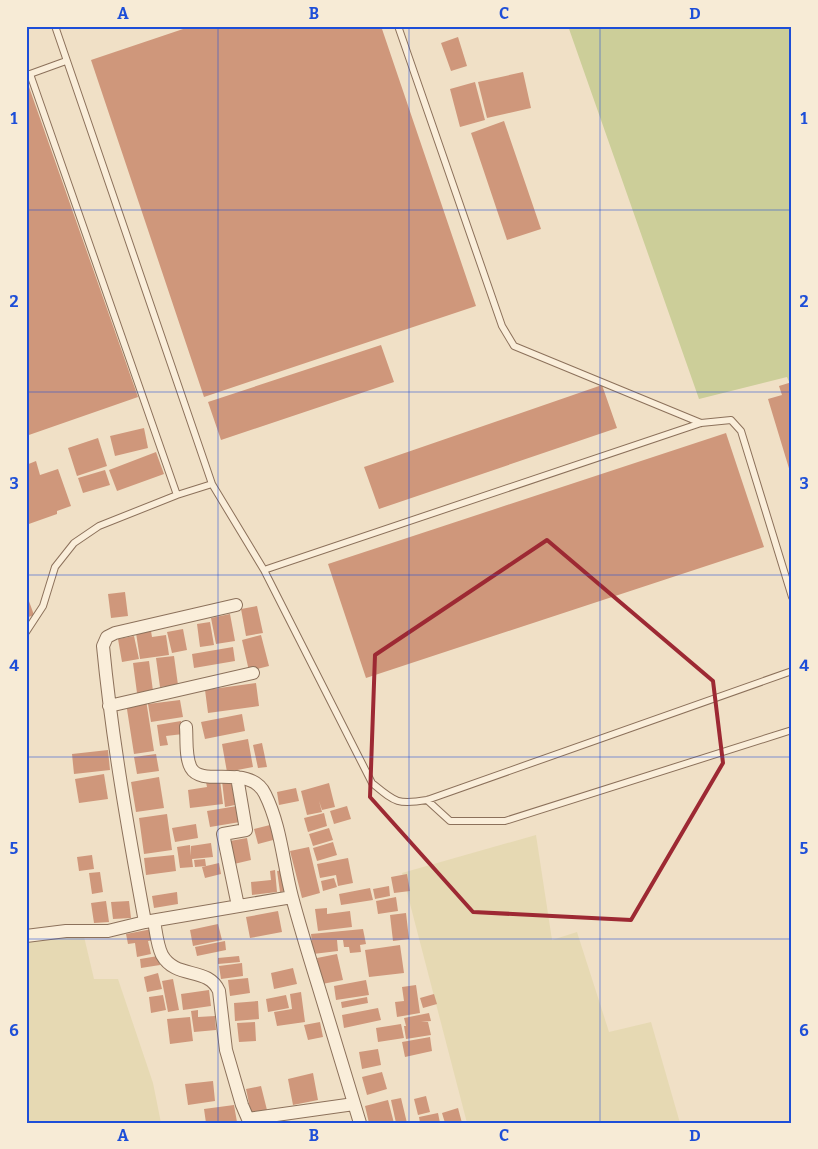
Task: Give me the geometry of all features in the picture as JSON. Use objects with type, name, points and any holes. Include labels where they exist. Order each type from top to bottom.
[{"type":"street","points":[[236,605],[134,628],[107,637],[103,646],[109,706],[125,819],[150,921],[162,954],[168,963],[181,971],[212,979],[219,991],[226,1050],[248,1119],[354,1104]]},
{"type":"street","points":[[109,706],[253,673]]},
{"type":"street","points":[[186,727],[189,761],[191,768],[196,774],[248,779],[258,784],[264,792],[274,816],[292,897],[360,1123]]},
{"type":"street","points":[[238,777],[246,830],[224,834],[238,906]]},
{"type":"street","points":[[26,936],[66,932],[108,931],[150,921],[292,897]]},
{"type":"lane","points":[[55,26],[212,484],[264,570],[372,783],[390,798],[406,803],[427,800],[792,671]]},
{"type":"lane","points":[[398,26],[502,326],[514,346],[701,422]]},
{"type":"lane","points":[[66,61],[28,75],[177,494]]},
{"type":"lane","points":[[264,570],[701,422],[731,420],[741,431],[792,597]]},
{"type":"lane","points":[[26,632],[43,606],[55,567],[74,543],[99,526],[177,494],[212,484]]},
{"type":"lane","points":[[427,800],[450,821],[505,821],[792,730]]},
{"type":"highlighted area","points":[[547,540],[713,681],[723,763],[631,920],[473,912],[370,797],[375,655]]},
{"type":"shaded area","points":[[536,835],[552,940],[577,932],[609,1032],[651,1022],[680,1123],[467,1123],[402,873]]},
{"type":"shaded area","points":[[82,928],[94,979],[118,979],[153,1083],[161,1123],[26,1123],[26,935]]},
{"type":"green space","points":[[568,26],[792,26],[792,389],[787,377],[699,399]]},
{"type":"building","points":[[192,26],[381,26],[476,306],[204,397],[91,60]]},
{"type":"building","points":[[458,37],[467,66],[451,71],[441,43]]},
{"type":"building","points":[[523,72],[531,108],[487,118],[478,82]]},
{"type":"building","points":[[475,82],[485,120],[460,127],[450,89]]},
{"type":"building","points":[[26,87],[29,87],[138,397],[26,436]]},
{"type":"building","points":[[504,121],[541,229],[507,240],[471,133]]},
{"type":"building","points":[[381,345],[394,382],[221,440],[208,402]]},
{"type":"building","points":[[792,382],[791,475],[768,399],[782,395],[779,386]]},
{"type":"building","points":[[602,385],[617,428],[379,509],[364,467]]},
{"type":"building","points":[[144,428],[148,448],[115,456],[110,436]]},
{"type":"building","points":[[726,433],[764,547],[366,678],[328,564]]},
{"type":"building","points":[[98,438],[107,466],[77,476],[68,448]]},
{"type":"building","points":[[156,452],[164,474],[117,491],[109,470]]},
{"type":"building","points":[[36,461],[40,475],[58,469],[71,506],[57,511],[57,514],[26,525],[26,465]]},
{"type":"building","points":[[105,470],[110,485],[83,493],[78,478]]},
{"type":"building","points":[[125,592],[128,616],[111,618],[108,594]]},
{"type":"building","points":[[26,593],[34,615],[26,618]]},
{"type":"building","points":[[257,606],[263,633],[246,636],[241,609]]},
{"type":"building","points":[[230,614],[235,641],[216,644],[211,618]]},
{"type":"building","points":[[210,622],[214,645],[200,647],[197,624]]},
{"type":"building","points":[[183,629],[187,650],[172,653],[167,632]]},
{"type":"building","points":[[151,631],[152,637],[166,635],[169,655],[140,659],[136,633]]},
{"type":"building","points":[[261,635],[269,666],[249,671],[242,640]]},
{"type":"building","points":[[134,636],[139,659],[122,662],[118,639]]},
{"type":"building","points":[[233,647],[235,661],[194,668],[192,654]]},
{"type":"building","points":[[174,656],[178,685],[160,687],[156,658]]},
{"type":"building","points":[[149,661],[153,691],[137,693],[133,663]]},
{"type":"building","points":[[256,683],[259,706],[208,713],[205,690]]},
{"type":"building","points":[[146,700],[154,751],[134,754],[126,703]]},
{"type":"building","points":[[180,700],[183,717],[151,722],[148,704]]},
{"type":"building","points":[[242,714],[245,731],[205,739],[201,722]]},
{"type":"building","points":[[181,721],[183,734],[166,736],[168,745],[160,746],[157,725]]},
{"type":"building","points":[[248,739],[253,767],[227,772],[222,744]]},
{"type":"building","points":[[262,743],[267,767],[258,768],[253,745]]},
{"type":"building","points":[[108,750],[110,770],[74,774],[72,754]]},
{"type":"building","points":[[156,754],[159,771],[137,774],[134,757]]},
{"type":"building","points":[[104,774],[108,799],[79,803],[75,779]]},
{"type":"building","points":[[159,777],[164,808],[136,812],[131,782]]},
{"type":"building","points":[[231,779],[235,805],[225,807],[222,781]]},
{"type":"building","points":[[220,780],[223,804],[190,808],[188,790],[207,787],[206,782]]},
{"type":"building","points":[[329,783],[335,807],[322,810],[319,801],[322,812],[307,815],[301,791]]},
{"type":"building","points":[[296,788],[299,801],[279,805],[277,792]]},
{"type":"building","points":[[237,806],[240,822],[210,827],[207,811]]},
{"type":"building","points":[[347,806],[351,819],[334,824],[330,811]]},
{"type":"building","points":[[324,813],[327,826],[308,832],[304,818]]},
{"type":"building","points":[[167,814],[172,850],[144,854],[139,818]]},
{"type":"building","points":[[196,824],[198,838],[175,842],[172,828]]},
{"type":"building","points":[[274,824],[277,839],[258,844],[254,829]]},
{"type":"building","points":[[329,828],[333,840],[313,846],[309,834]]},
{"type":"building","points":[[247,838],[251,860],[234,864],[230,841]]},
{"type":"building","points":[[333,842],[337,855],[317,861],[313,848]]},
{"type":"building","points":[[211,843],[213,857],[192,859],[193,867],[180,868],[177,847],[190,845],[191,856],[191,846]]},
{"type":"building","points":[[309,847],[320,893],[302,898],[290,851]]},
{"type":"building","points":[[92,855],[94,869],[79,871],[77,857]]},
{"type":"building","points":[[174,855],[176,871],[146,875],[144,858]]},
{"type":"building","points":[[348,858],[353,883],[338,886],[336,875],[320,878],[317,864]]},
{"type":"building","points":[[205,859],[206,866],[195,867],[194,860]]},
{"type":"building","points":[[219,863],[221,874],[205,878],[202,867]]},
{"type":"building","points":[[275,870],[277,892],[252,895],[251,882],[271,880],[270,871]]},
{"type":"building","points":[[284,870],[287,891],[280,892],[277,871]]},
{"type":"building","points":[[100,872],[103,892],[92,894],[89,873]]},
{"type":"building","points":[[407,874],[410,891],[394,893],[391,877]]},
{"type":"building","points":[[334,878],[337,887],[323,891],[321,881]]},
{"type":"building","points":[[389,886],[390,896],[375,899],[373,889]]},
{"type":"building","points":[[370,888],[373,900],[341,905],[339,894]]},
{"type":"building","points":[[177,892],[178,904],[154,908],[152,896]]},
{"type":"building","points":[[396,897],[398,911],[378,914],[376,901]]},
{"type":"building","points":[[106,901],[109,922],[94,923],[91,903]]},
{"type":"building","points":[[129,901],[131,918],[113,919],[111,902]]},
{"type":"building","points":[[327,908],[327,914],[350,911],[352,927],[318,931],[315,909]]},
{"type":"building","points":[[278,911],[282,932],[250,938],[246,917]]},
{"type":"building","points":[[406,913],[409,939],[393,941],[390,915]]},
{"type":"building","points":[[218,924],[222,940],[193,946],[190,930]]},
{"type":"building","points":[[152,929],[154,940],[148,941],[151,954],[137,957],[135,943],[128,944],[126,934]]},
{"type":"building","points":[[363,929],[366,944],[360,945],[361,952],[350,953],[349,947],[344,947],[343,940],[337,940],[338,951],[313,954],[311,934]]},
{"type":"building","points":[[225,941],[226,950],[197,956],[195,947]]},
{"type":"building","points":[[400,945],[404,973],[369,977],[365,950]]},
{"type":"building","points":[[337,954],[343,980],[322,984],[317,958]]},
{"type":"building","points":[[158,956],[160,965],[141,968],[140,959]]},
{"type":"building","points":[[239,956],[240,962],[218,964],[218,958]]},
{"type":"building","points":[[242,963],[243,976],[221,979],[219,966]]},
{"type":"building","points":[[293,968],[297,984],[274,989],[271,973]]},
{"type":"building","points":[[158,973],[162,989],[147,992],[144,977]]},
{"type":"building","points":[[248,978],[250,993],[230,996],[228,980]]},
{"type":"building","points":[[173,979],[179,1010],[168,1012],[162,981]]},
{"type":"building","points":[[366,980],[369,995],[336,1000],[334,986]]},
{"type":"building","points":[[416,985],[420,1013],[397,1017],[395,1002],[404,1001],[402,987]]},
{"type":"building","points":[[209,990],[211,1006],[183,1010],[181,994]]},
{"type":"building","points":[[301,992],[305,1022],[277,1026],[274,1012],[292,1009],[290,994]]},
{"type":"building","points":[[434,994],[437,1004],[423,1008],[420,998]]},
{"type":"building","points":[[163,995],[166,1010],[151,1013],[149,997]]},
{"type":"building","points":[[286,995],[289,1008],[268,1012],[266,999]]},
{"type":"building","points":[[367,997],[368,1003],[342,1008],[341,1002]]},
{"type":"building","points":[[258,1001],[259,1019],[235,1021],[234,1003]]},
{"type":"building","points":[[378,1008],[381,1020],[344,1028],[342,1015]]},
{"type":"building","points":[[198,1010],[198,1017],[215,1016],[216,1030],[194,1032],[191,1011]]},
{"type":"building","points":[[429,1013],[431,1021],[421,1022],[428,1022],[431,1035],[406,1039],[404,1018]]},
{"type":"building","points":[[190,1017],[193,1041],[170,1044],[167,1019]]},
{"type":"building","points":[[255,1022],[256,1041],[239,1042],[237,1023]]},
{"type":"building","points":[[320,1022],[323,1037],[308,1040],[304,1025]]},
{"type":"building","points":[[401,1024],[404,1038],[378,1042],[376,1028]]},
{"type":"building","points":[[430,1037],[432,1051],[405,1057],[402,1042]]},
{"type":"building","points":[[378,1049],[381,1065],[362,1069],[359,1052]]},
{"type":"building","points":[[382,1072],[387,1089],[367,1095],[362,1077]]},
{"type":"building","points":[[313,1073],[318,1100],[293,1105],[288,1079]]},
{"type":"building","points":[[213,1081],[215,1101],[188,1105],[185,1084]]},
{"type":"building","points":[[261,1086],[267,1110],[251,1113],[246,1089]]},
{"type":"building","points":[[426,1096],[430,1112],[418,1115],[414,1099]]},
{"type":"building","points":[[401,1098],[407,1123],[396,1123],[391,1100]]},
{"type":"building","points":[[388,1100],[394,1123],[369,1123],[365,1106]]},
{"type":"building","points":[[234,1105],[237,1122],[206,1123],[204,1109]]},
{"type":"building","points":[[458,1108],[462,1123],[445,1123],[442,1113]]},
{"type":"building","points":[[438,1113],[440,1123],[420,1123],[419,1117]]}]
